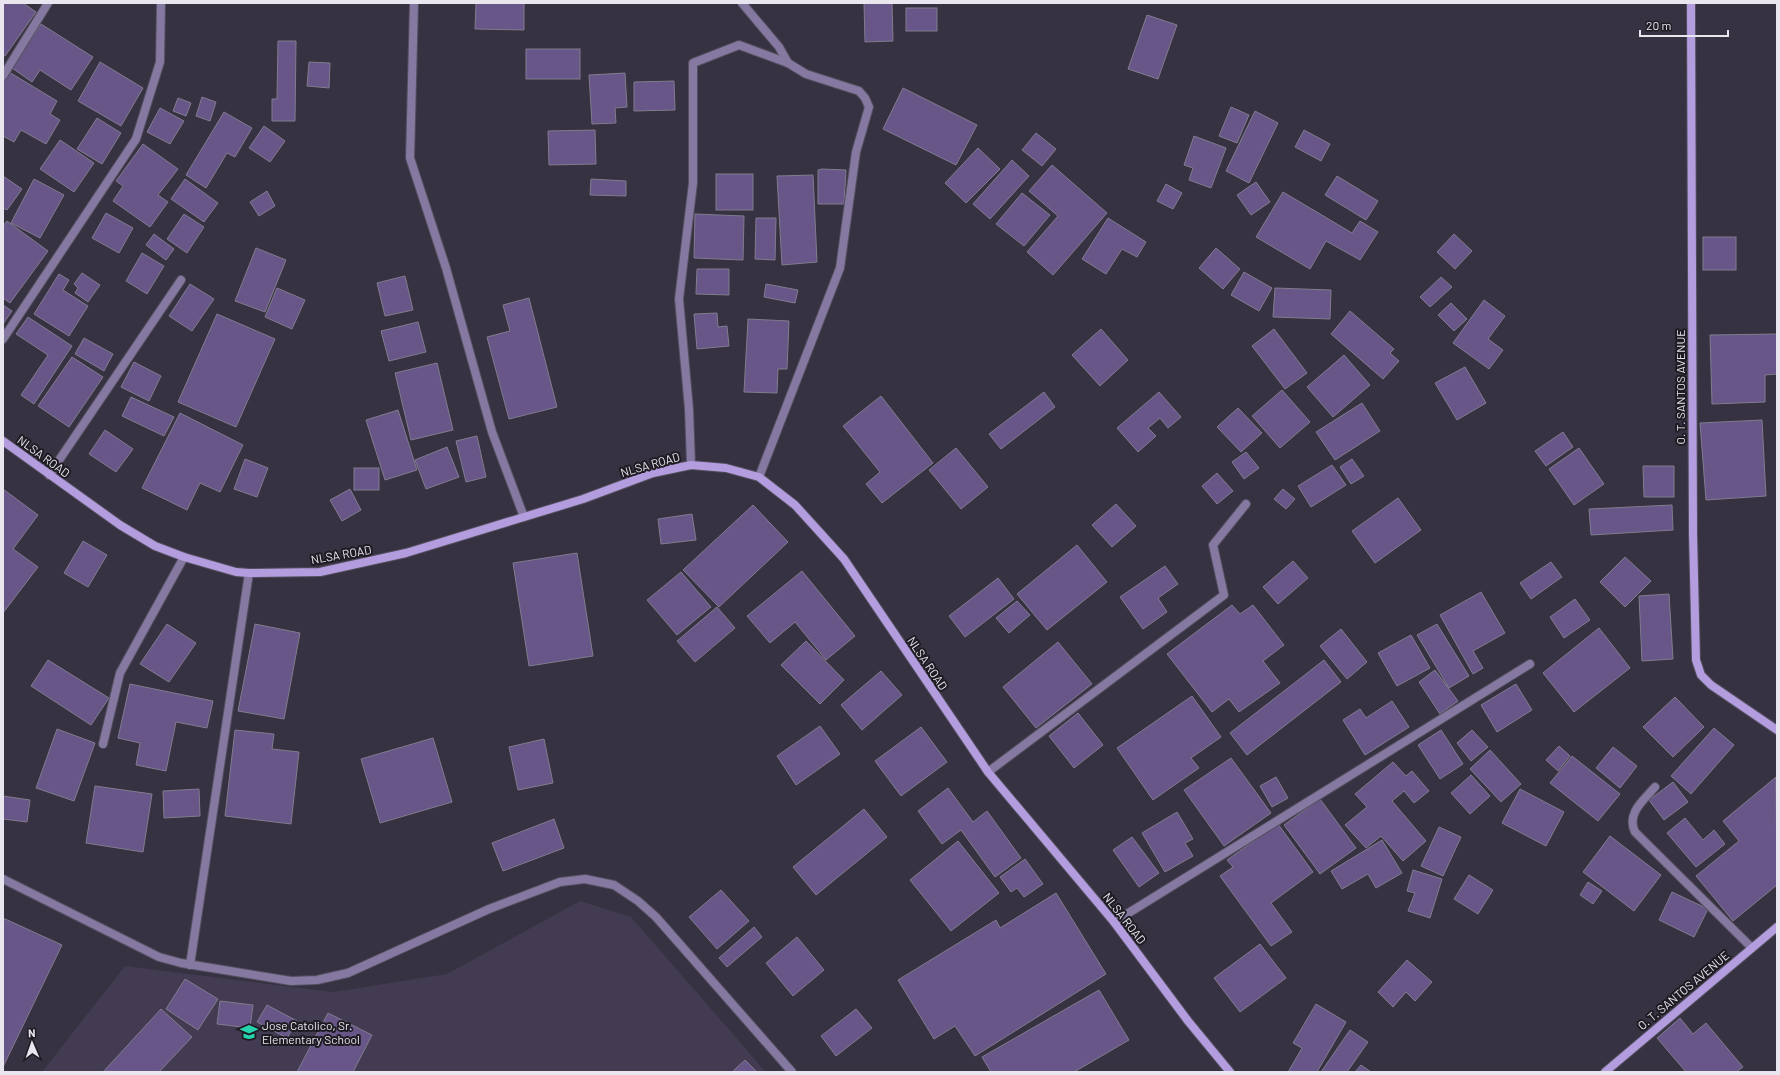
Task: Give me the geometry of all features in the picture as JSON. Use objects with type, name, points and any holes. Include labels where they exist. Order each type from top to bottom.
[{"type":"main road","name":"O. T. SANTOS AVENUE","points":[[1691,3],[1693,534],[1696,660],[1701,675],[1710,685],[1777,730]]},
{"type":"main road","name":"NLSA ROAD","points":[[3,441],[120,525],[155,546],[184,557],[236,572],[249,573],[320,572],[406,553],[583,499],[653,473],[691,465],[726,468],[758,477],[795,505],[844,559],[988,772],[1114,922],[1188,1021],[1230,1072]]},
{"type":"main road","name":"O. T. SANTOS AVENUE","points":[[1605,1072],[1777,927]]},
{"type":"street","points":[[3,76],[48,3]]},
{"type":"street","points":[[3,339],[136,139],[160,62],[161,3]]},
{"type":"street","points":[[414,3],[410,158],[446,268],[492,432],[524,517]]},
{"type":"street","points":[[742,3],[779,47],[788,63]]},
{"type":"street","points":[[691,465],[689,409],[679,299],[693,183],[693,63],[739,45],[788,63],[806,74],[859,91],[865,98],[869,107],[856,152],[840,268],[758,477]]},
{"type":"street","points":[[49,475],[181,280]]},
{"type":"street","points":[[988,772],[1224,595],[1212,545],[1246,504]]},
{"type":"street","points":[[103,744],[120,673],[184,557]]},
{"type":"street","points":[[190,965],[249,573]]},
{"type":"street","points":[[1114,922],[1530,664]]},
{"type":"street","points":[[1656,787],[1633,813],[1631,825],[1635,832],[1752,948]]},
{"type":"street","points":[[3,879],[159,958],[190,965],[291,981],[317,980],[348,973],[496,906],[560,882],[585,879],[614,884],[638,901],[656,917],[792,1072]]},
{"type":"shaded area","points":[[580,901],[631,917],[766,1072],[42,1072],[125,966],[333,992],[447,974]]},
{"type":"building","points":[[3,3],[23,3],[36,12],[5,56],[3,55]]},
{"type":"building","points":[[476,3],[524,3],[524,30],[475,29]]},
{"type":"building","points":[[864,3],[892,3],[893,41],[865,42]]},
{"type":"building","points":[[906,8],[937,8],[937,31],[906,31]]},
{"type":"building","points":[[1147,15],[1177,25],[1158,79],[1128,69]]},
{"type":"building","points":[[41,24],[93,57],[71,90],[40,70],[32,82],[12,68]]},
{"type":"building","points":[[278,41],[296,41],[295,121],[272,121],[272,99],[277,99]]},
{"type":"building","points":[[526,49],[580,49],[580,79],[526,79]]},
{"type":"building","points":[[100,62],[143,88],[121,126],[78,101]]},
{"type":"building","points":[[309,62],[330,63],[329,88],[307,86]]},
{"type":"building","points":[[9,72],[57,101],[50,114],[60,120],[46,144],[21,130],[14,142],[3,136],[3,82]]},
{"type":"building","points":[[625,73],[627,107],[615,108],[616,123],[592,124],[589,75]]},
{"type":"building","points":[[674,81],[675,110],[634,111],[634,82]]},
{"type":"building","points":[[903,88],[977,125],[956,165],[883,129]]},
{"type":"building","points":[[202,97],[216,102],[210,121],[196,116]]},
{"type":"building","points":[[178,98],[191,103],[186,116],[173,111]]},
{"type":"building","points":[[1231,107],[1249,115],[1237,143],[1219,136]]},
{"type":"building","points":[[160,108],[184,121],[170,144],[147,132]]},
{"type":"building","points":[[1255,111],[1278,123],[1249,183],[1226,171]]},
{"type":"building","points":[[224,112],[252,128],[235,157],[227,153],[206,188],[186,175]]},
{"type":"building","points":[[97,118],[121,133],[102,164],[77,149]]},
{"type":"building","points":[[264,126],[285,141],[270,162],[249,148]]},
{"type":"building","points":[[595,130],[596,164],[549,165],[548,131]]},
{"type":"building","points":[[1304,130],[1330,144],[1321,161],[1295,147]]},
{"type":"building","points":[[1036,133],[1056,149],[1042,166],[1022,150]]},
{"type":"building","points":[[1194,136],[1226,148],[1211,188],[1189,180],[1193,168],[1184,165]]},
{"type":"building","points":[[60,140],[94,163],[74,192],[40,169]]},
{"type":"building","points":[[143,144],[178,169],[158,195],[168,202],[150,227],[113,201],[123,186],[116,181]]},
{"type":"building","points":[[978,148],[1000,169],[966,203],[945,183]]},
{"type":"building","points":[[1012,160],[1029,176],[990,219],[973,204]]},
{"type":"building","points":[[1052,165],[1107,213],[1053,275],[1027,252],[1058,216],[1029,191]]},
{"type":"building","points":[[818,170],[846,170],[844,204],[818,204]]},
{"type":"building","points":[[716,174],[753,174],[753,210],[716,210]]},
{"type":"building","points":[[813,175],[817,262],[782,265],[777,176]]},
{"type":"building","points":[[3,176],[22,189],[7,210],[3,208]]},
{"type":"building","points":[[1337,176],[1378,201],[1366,220],[1325,195]]},
{"type":"building","points":[[34,179],[64,195],[40,238],[11,223]]},
{"type":"building","points":[[185,179],[218,203],[204,222],[171,199]]},
{"type":"building","points":[[591,179],[626,181],[626,196],[590,195]]},
{"type":"building","points":[[1256,182],[1270,202],[1251,215],[1237,195]]},
{"type":"building","points":[[1166,184],[1182,193],[1173,209],[1157,201]]},
{"type":"building","points":[[267,191],[275,206],[259,216],[250,202]]},
{"type":"building","points":[[1283,192],[1352,233],[1360,221],[1378,232],[1360,260],[1326,241],[1310,269],[1256,237]]},
{"type":"building","points":[[1022,193],[1050,215],[1024,246],[996,224]]},
{"type":"building","points":[[106,213],[133,228],[119,253],[92,238]]},
{"type":"building","points":[[184,214],[204,227],[187,253],[167,239]]},
{"type":"building","points":[[695,214],[744,216],[743,260],[694,258]]},
{"type":"building","points":[[756,218],[776,218],[775,260],[755,259]]},
{"type":"building","points":[[1108,218],[1146,242],[1137,257],[1122,249],[1106,274],[1082,259]]},
{"type":"building","points":[[7,221],[48,251],[10,303],[3,298],[3,226]]},
{"type":"building","points":[[154,234],[174,249],[166,260],[146,245]]},
{"type":"building","points":[[1454,234],[1472,251],[1455,269],[1437,252]]},
{"type":"building","points":[[1703,237],[1736,237],[1736,270],[1703,270]]},
{"type":"building","points":[[256,248],[286,260],[265,312],[235,301]]},
{"type":"building","points":[[1216,248],[1240,269],[1223,289],[1199,268]]},
{"type":"building","points":[[142,253],[164,266],[147,294],[126,281]]},
{"type":"building","points":[[697,269],[729,269],[729,295],[696,294]]},
{"type":"building","points":[[1244,272],[1272,288],[1259,311],[1231,295]]},
{"type":"building","points":[[82,273],[100,285],[88,302],[75,293],[78,288],[74,284]]},
{"type":"building","points":[[59,274],[69,280],[63,290],[88,306],[69,336],[34,314]]},
{"type":"building","points":[[405,276],[413,310],[385,316],[377,283]]},
{"type":"building","points":[[1441,277],[1452,287],[1430,307],[1420,297]]},
{"type":"building","points":[[190,284],[214,299],[192,331],[169,316]]},
{"type":"building","points":[[766,284],[798,290],[795,303],[764,297]]},
{"type":"building","points":[[277,288],[305,300],[292,329],[265,317]]},
{"type":"building","points":[[1275,288],[1331,290],[1330,319],[1273,317]]},
{"type":"building","points":[[529,298],[557,407],[509,419],[487,337],[510,331],[503,305]]},
{"type":"building","points":[[1484,300],[1505,316],[1488,339],[1503,350],[1489,369],[1453,343]]},
{"type":"building","points":[[1451,303],[1467,319],[1454,331],[1438,315]]},
{"type":"building","points":[[3,305],[12,311],[3,324]]},
{"type":"building","points":[[1350,311],[1394,349],[1390,353],[1399,361],[1383,379],[1331,334]]},
{"type":"building","points":[[717,313],[718,327],[727,326],[729,346],[697,349],[694,314]]},
{"type":"building","points":[[217,314],[275,339],[236,427],[178,402]]},
{"type":"building","points":[[28,317],[72,346],[34,404],[21,395],[48,355],[16,334]]},
{"type":"building","points":[[748,319],[789,321],[787,369],[778,369],[777,393],[744,392]]},
{"type":"building","points":[[418,322],[426,352],[389,361],[381,331]]},
{"type":"building","points":[[1101,329],[1128,360],[1100,386],[1072,355]]},
{"type":"building","points":[[1274,329],[1307,373],[1285,389],[1252,346]]},
{"type":"building","points":[[1777,334],[1777,374],[1765,375],[1765,402],[1712,404],[1710,335]]},
{"type":"building","points":[[84,338],[113,354],[104,371],[75,354]]},
{"type":"building","points":[[1344,355],[1370,385],[1333,417],[1307,387]]},
{"type":"building","points":[[72,357],[103,377],[69,427],[38,406]]},
{"type":"building","points":[[134,362],[161,376],[149,401],[121,387]]},
{"type":"building","points":[[437,363],[453,430],[411,440],[395,373]]},
{"type":"building","points":[[1465,367],[1486,403],[1457,420],[1435,383]]},
{"type":"building","points":[[1282,390],[1310,422],[1280,448],[1252,416]]},
{"type":"building","points":[[1044,392],[1055,407],[1001,449],[989,434]]},
{"type":"building","points":[[1159,392],[1181,417],[1168,428],[1160,418],[1148,428],[1156,436],[1138,452],[1117,428]]},
{"type":"building","points":[[881,396],[933,463],[882,503],[866,484],[880,472],[843,426]]},
{"type":"building","points":[[131,397],[174,417],[164,436],[122,416]]},
{"type":"building","points":[[1362,403],[1380,431],[1335,460],[1316,432]]},
{"type":"building","points":[[1238,408],[1262,433],[1241,452],[1217,427]]},
{"type":"building","points":[[398,410],[417,470],[385,480],[366,420]]},
{"type":"building","points":[[180,413],[243,445],[220,492],[200,483],[187,510],[142,488]]},
{"type":"building","points":[[1762,420],[1766,496],[1706,500],[1700,423]]},
{"type":"building","points":[[105,430],[133,449],[116,472],[89,454]]},
{"type":"building","points":[[1563,432],[1573,447],[1546,466],[1535,451]]},
{"type":"building","points":[[477,436],[486,477],[466,482],[456,441]]},
{"type":"building","points":[[447,447],[459,477],[426,489],[415,460]]},
{"type":"building","points":[[956,448],[988,487],[961,509],[929,470]]},
{"type":"building","points":[[1579,448],[1604,484],[1574,505],[1549,469]]},
{"type":"building","points":[[1246,452],[1259,468],[1244,479],[1232,462]]},
{"type":"building","points":[[245,459],[268,468],[257,497],[234,489]]},
{"type":"building","points":[[1352,459],[1364,476],[1351,484],[1340,467]]},
{"type":"building","points":[[1332,465],[1346,485],[1311,507],[1298,486]]},
{"type":"building","points":[[1643,466],[1674,466],[1674,497],[1644,497]]},
{"type":"building","points":[[354,468],[379,468],[379,490],[354,490]]},
{"type":"building","points":[[1217,473],[1233,491],[1217,504],[1202,486]]},
{"type":"building","points":[[3,489],[38,515],[13,549],[38,567],[3,613]]},
{"type":"building","points":[[350,489],[361,510],[342,521],[330,500]]},
{"type":"building","points":[[1283,489],[1295,499],[1286,509],[1274,499]]},
{"type":"building","points":[[1398,498],[1421,530],[1375,563],[1352,531]]},
{"type":"building","points":[[1116,504],[1136,526],[1112,547],[1092,525]]},
{"type":"building","points":[[753,505],[788,542],[719,607],[683,570]]},
{"type":"building","points":[[1672,505],[1673,530],[1591,535],[1589,509]]},
{"type":"building","points":[[692,514],[696,540],[661,544],[658,519]]},
{"type":"building","points":[[83,541],[107,555],[88,587],[64,573]]},
{"type":"building","points":[[1077,545],[1107,582],[1047,630],[1017,594]]},
{"type":"building","points":[[577,553],[593,656],[529,666],[513,563]]},
{"type":"building","points":[[1625,557],[1651,581],[1625,607],[1600,582]]},
{"type":"building","points":[[1293,561],[1308,578],[1278,604],[1263,587]]},
{"type":"building","points":[[1551,562],[1562,577],[1531,599],[1520,583]]},
{"type":"building","points":[[1165,566],[1178,584],[1158,598],[1167,612],[1143,629],[1120,597]]},
{"type":"building","points":[[802,571],[855,636],[826,660],[795,622],[770,643],[747,616]]},
{"type":"building","points":[[681,572],[711,607],[677,635],[647,600]]},
{"type":"building","points":[[998,578],[1014,599],[965,637],[949,616]]},
{"type":"building","points":[[1481,592],[1505,633],[1473,651],[1483,668],[1473,674],[1440,615]]},
{"type":"building","points":[[1669,594],[1673,659],[1642,661],[1639,596]]},
{"type":"building","points":[[1575,599],[1590,620],[1564,638],[1550,617]]},
{"type":"building","points":[[1017,601],[1030,615],[1009,633],[996,618]]},
{"type":"building","points":[[1232,605],[1240,614],[1253,605],[1284,645],[1263,661],[1280,683],[1239,712],[1229,699],[1212,712],[1167,654]]},
{"type":"building","points":[[717,607],[735,628],[695,662],[677,641]]},
{"type":"building","points":[[167,624],[196,643],[169,682],[140,664]]},
{"type":"building","points":[[255,624],[300,633],[284,719],[238,711]]},
{"type":"building","points":[[1437,624],[1469,676],[1449,688],[1417,635]]},
{"type":"building","points":[[1599,628],[1630,668],[1574,712],[1543,673]]},
{"type":"building","points":[[1341,629],[1367,662],[1347,679],[1320,646]]},
{"type":"building","points":[[1411,635],[1430,668],[1397,686],[1378,653]]},
{"type":"building","points":[[806,641],[844,680],[820,704],[781,665]]},
{"type":"building","points":[[1058,642],[1092,684],[1036,728],[1003,687]]},
{"type":"building","points":[[48,660],[109,698],[91,725],[31,686]]},
{"type":"building","points":[[1324,660],[1341,682],[1247,755],[1230,733]]},
{"type":"building","points":[[1435,670],[1458,701],[1440,714],[1419,682]]},
{"type":"building","points":[[881,671],[902,695],[862,730],[841,705]]},
{"type":"building","points":[[130,684],[213,701],[207,728],[176,722],[166,771],[136,765],[140,743],[118,738]]},
{"type":"building","points":[[1516,684],[1532,710],[1497,732],[1481,705]]},
{"type":"building","points":[[1192,696],[1221,737],[1191,758],[1199,768],[1153,800],[1117,748]]},
{"type":"building","points":[[1675,697],[1704,727],[1673,757],[1643,727]]},
{"type":"building","points":[[1392,701],[1409,727],[1365,755],[1343,720],[1360,709],[1366,718]]},
{"type":"building","points":[[1078,713],[1103,745],[1074,768],[1049,736]]},
{"type":"building","points":[[820,726],[840,754],[796,785],[777,756]]},
{"type":"building","points":[[921,727],[947,762],[901,796],[875,761]]},
{"type":"building","points":[[1714,728],[1734,745],[1691,794],[1671,776]]},
{"type":"building","points":[[57,729],[95,743],[74,801],[36,788]]},
{"type":"building","points":[[235,730],[274,734],[272,749],[299,752],[291,824],[225,816]]},
{"type":"building","points":[[1441,730],[1463,764],[1440,779],[1418,745]]},
{"type":"building","points":[[1472,730],[1488,747],[1471,761],[1457,743]]},
{"type":"building","points":[[433,738],[452,802],[380,823],[361,759]]},
{"type":"building","points":[[544,739],[553,783],[518,790],[509,747]]},
{"type":"building","points":[[1559,746],[1570,756],[1558,771],[1546,760]]},
{"type":"building","points":[[1613,747],[1637,766],[1620,788],[1596,768]]},
{"type":"building","points":[[1490,750],[1521,784],[1501,802],[1470,769]]},
{"type":"building","points":[[1572,756],[1620,794],[1598,821],[1550,783]]},
{"type":"building","points":[[1231,758],[1271,813],[1224,846],[1184,790]]},
{"type":"building","points":[[1393,762],[1406,776],[1412,771],[1429,791],[1414,803],[1404,791],[1392,801],[1426,841],[1403,861],[1381,836],[1366,848],[1345,825],[1367,807],[1355,794]]},
{"type":"building","points":[[1471,775],[1490,796],[1470,814],[1451,793]]},
{"type":"building","points":[[1276,777],[1288,798],[1272,807],[1260,786]]},
{"type":"building","points":[[1776,777],[1777,885],[1733,921],[1696,876],[1739,841],[1723,821]]},
{"type":"building","points":[[1673,782],[1688,802],[1664,820],[1649,800]]},
{"type":"building","points":[[95,786],[152,794],[143,852],[86,843]]},
{"type":"building","points":[[948,788],[973,822],[987,811],[1021,858],[995,877],[961,830],[942,844],[918,811]]},
{"type":"building","points":[[199,789],[200,816],[164,818],[163,791]]},
{"type":"building","points":[[1520,789],[1564,812],[1546,846],[1502,823]]},
{"type":"building","points":[[3,796],[30,800],[27,822],[3,819]]},
{"type":"building","points":[[1320,799],[1356,848],[1320,874],[1284,825]]},
{"type":"building","points":[[864,809],[887,837],[816,895],[793,867]]},
{"type":"building","points":[[1177,812],[1193,839],[1185,843],[1193,856],[1165,872],[1142,833]]},
{"type":"building","points":[[1685,818],[1703,840],[1714,830],[1725,844],[1696,867],[1667,833]]},
{"type":"building","points":[[554,819],[564,848],[503,871],[492,843]]},
{"type":"building","points":[[1278,824],[1313,872],[1271,903],[1292,932],[1271,946],[1220,876],[1233,867],[1227,860]]},
{"type":"building","points":[[1439,827],[1461,837],[1443,876],[1421,866]]},
{"type":"building","points":[[1610,836],[1661,875],[1634,911],[1583,872]]},
{"type":"building","points":[[1132,837],[1159,873],[1139,887],[1113,850]]},
{"type":"building","points":[[1382,840],[1402,873],[1376,888],[1368,874],[1342,889],[1331,871]]},
{"type":"building","points":[[958,841],[999,893],[951,931],[910,880]]},
{"type":"building","points":[[1025,859],[1043,884],[1024,897],[1017,888],[1011,892],[1000,877]]},
{"type":"building","points":[[1413,870],[1442,879],[1430,918],[1408,911],[1415,893],[1407,891]]},
{"type":"building","points":[[1469,875],[1493,890],[1478,914],[1454,899]]},
{"type":"building","points":[[1588,882],[1602,891],[1593,904],[1580,895]]},
{"type":"building","points":[[721,890],[749,921],[717,949],[689,917]]},
{"type":"building","points":[[1672,892],[1708,909],[1694,937],[1659,920]]},
{"type":"building","points":[[1056,893],[1106,974],[975,1056],[955,1026],[934,1039],[898,980],[996,920],[1000,928]]},
{"type":"building","points":[[3,918],[62,945],[3,1067]]},
{"type":"building","points":[[754,927],[762,937],[727,967],[719,958]]},
{"type":"building","points":[[797,937],[824,970],[793,996],[766,963]]},
{"type":"building","points":[[1260,944],[1286,978],[1240,1012],[1214,978]]},
{"type":"building","points":[[1407,960],[1432,982],[1415,1001],[1406,992],[1393,1007],[1378,992]]},
{"type":"building","points":[[185,979],[218,999],[198,1030],[166,1009]]},
{"type":"building","points":[[1099,990],[1129,1040],[1074,1072],[991,1072],[982,1057]]},
{"type":"building","points":[[220,1001],[253,1005],[250,1028],[217,1024]]},
{"type":"building","points":[[1316,1004],[1346,1022],[1317,1072],[1288,1072],[1302,1048],[1293,1043]]},
{"type":"building","points":[[267,1005],[297,1021],[287,1038],[257,1022]]},
{"type":"building","points":[[161,1009],[192,1037],[159,1072],[103,1072]]},
{"type":"building","points":[[856,1009],[872,1028],[836,1056],[821,1036]]},
{"type":"building","points":[[328,1013],[372,1035],[353,1072],[297,1072]]},
{"type":"building","points":[[1680,1018],[1693,1034],[1706,1023],[1743,1067],[1736,1072],[1686,1072],[1657,1038]]},
{"type":"building","points":[[1350,1030],[1368,1042],[1347,1072],[1321,1072]]},
{"type":"building","points":[[745,1060],[756,1071],[755,1072],[732,1072]]},
{"type":"building","points":[[1361,1065],[1371,1072],[1355,1072]]},
{"type":"place","name":"Jose Catolico, Sr. Elementary School","points":[[249,1032]]}]
